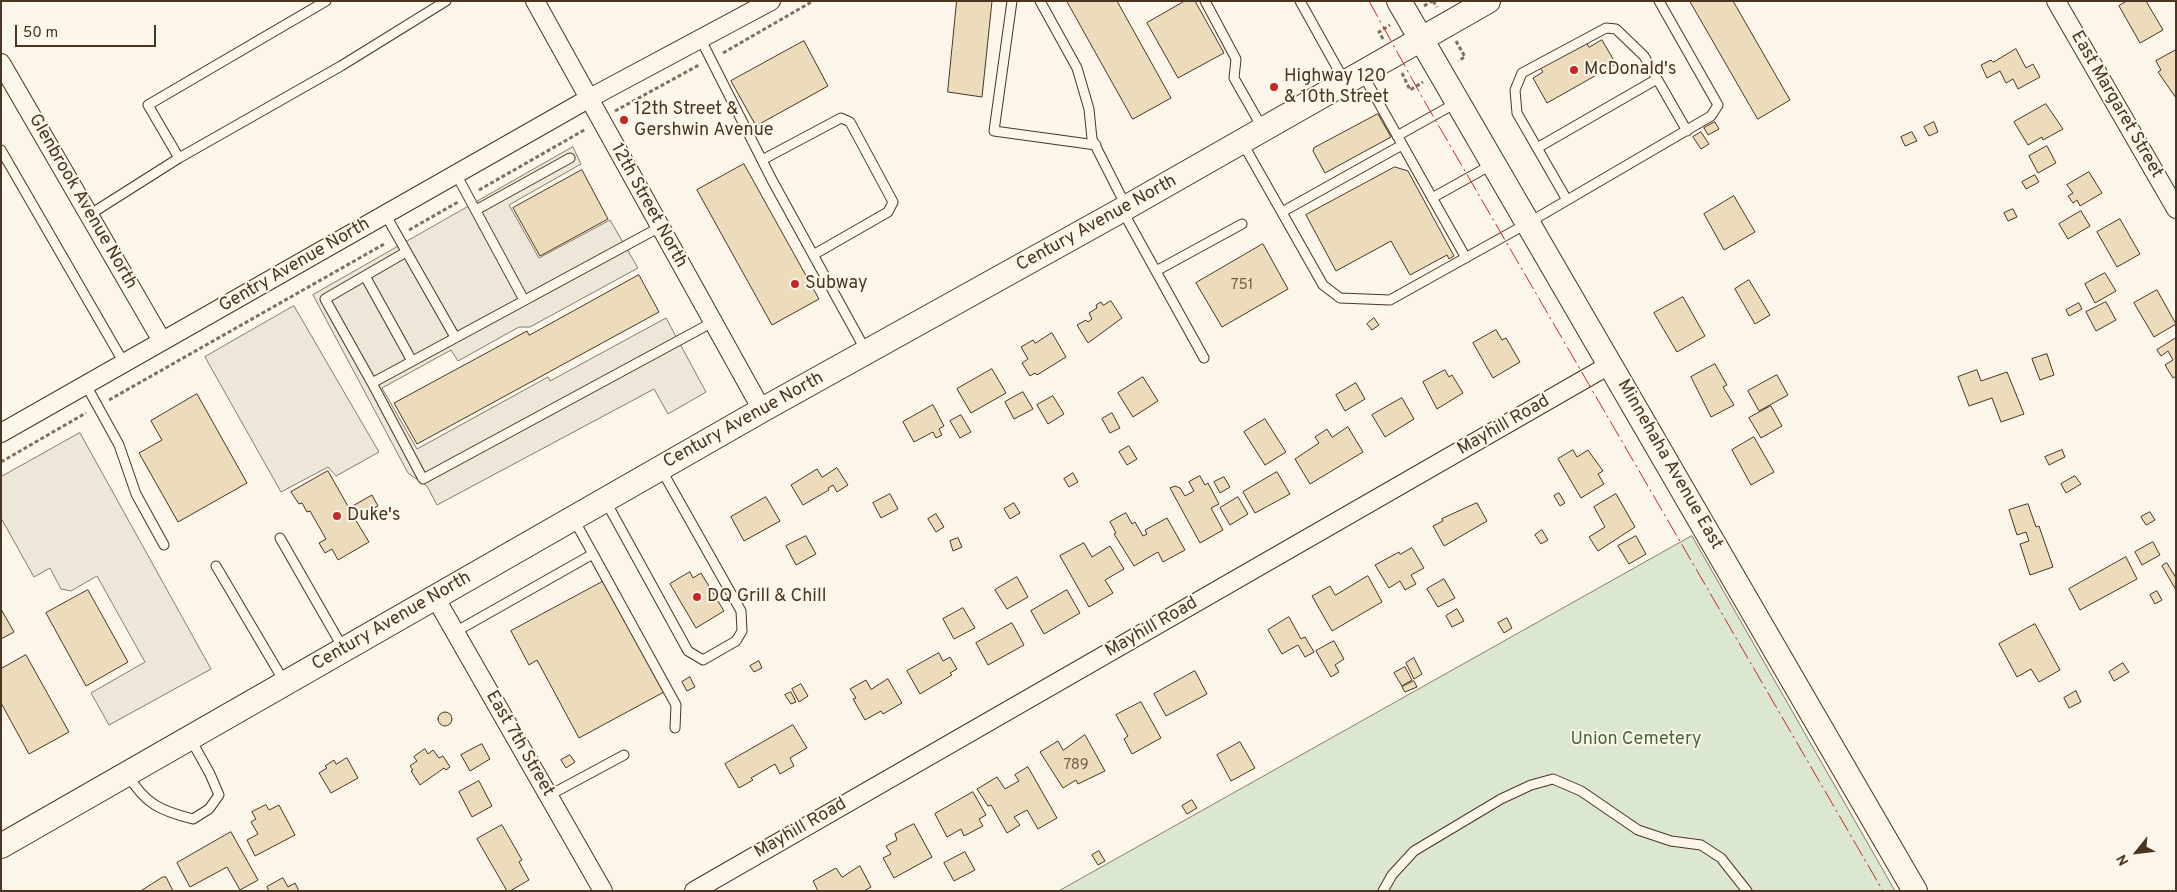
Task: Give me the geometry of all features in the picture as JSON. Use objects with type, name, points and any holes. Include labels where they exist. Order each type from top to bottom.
[{"type":"main road","name":"Minnehaha Avenue East","points":[[1399,1],[1915,891]]},
{"type":"main road","name":"Century Avenue North","points":[[1,846],[762,410],[1125,208],[1488,1]]},
{"type":"street","name":"12th Street North","points":[[535,1],[762,410]]},
{"type":"street","name":"Gentry Avenue North","points":[[1,433],[588,99],[771,1]]},
{"type":"street","name":"East Margaret Street","points":[[2056,1],[2176,209]]},
{"type":"street","name":"Glenbrook Avenue North","points":[[1,63],[162,341]]},
{"type":"street","name":"Mayhill Road","points":[[694,891],[1611,364]]},
{"type":"street","name":"East 7th Street","points":[[435,597],[603,891]]},
{"type":"lane","points":[[179,158],[148,105],[326,1]]},
{"type":"lane","points":[[89,215],[179,158],[341,66],[446,1]]},
{"type":"lane","points":[[1012,1],[994,131],[1096,145]]},
{"type":"lane","points":[[1040,1],[1077,68],[1089,108],[1092,139],[1156,272],[1204,358]]},
{"type":"lane","points":[[1205,1],[1236,59],[1234,78],[1263,130]]},
{"type":"lane","points":[[1300,1],[1397,136],[1466,258]]},
{"type":"lane","points":[[1242,142],[1323,285],[1340,298],[1390,300],[1528,224],[1711,116],[1718,105],[1659,1]]},
{"type":"lane","points":[[1567,200],[1517,113],[1515,90],[1522,73],[1606,28],[1616,29],[1644,56],[1687,130]]},
{"type":"lane","points":[[701,40],[762,160],[867,353]]},
{"type":"lane","points":[[1537,148],[1657,79]]},
{"type":"lane","points":[[1397,136],[1457,102]]},
{"type":"lane","points":[[762,160],[841,118],[850,122],[893,202],[888,212],[813,254]]},
{"type":"lane","points":[[1282,212],[1402,144]]},
{"type":"lane","points":[[1,150],[124,364]]},
{"type":"lane","points":[[476,210],[570,158]]},
{"type":"lane","points":[[1432,198],[1493,164]]},
{"type":"lane","points":[[456,174],[524,300]]},
{"type":"lane","points":[[385,214],[455,337]]},
{"type":"lane","points":[[1156,272],[1242,224]]},
{"type":"lane","points":[[372,382],[660,227]]},
{"type":"lane","points":[[406,252],[325,299],[372,382],[423,479],[713,322]]},
{"type":"lane","points":[[365,276],[412,361]]},
{"type":"lane","points":[[86,385],[119,445],[136,494],[164,545]]},
{"type":"lane","points":[[605,500],[688,651],[703,660],[728,646],[736,641],[742,631],[741,611],[660,468]]},
{"type":"lane","points":[[573,518],[676,705],[675,728]]},
{"type":"lane","points":[[280,538],[344,649]]},
{"type":"lane","points":[[455,632],[593,554]]},
{"type":"lane","points":[[216,566],[285,683]]},
{"type":"lane","points":[[127,773],[138,792],[153,805],[173,814],[193,819],[210,809],[219,795],[210,774],[189,738]]},
{"type":"lane","points":[[548,796],[624,756]]},
{"type":"lane","points":[[1383,891],[1392,875],[1414,851],[1502,799],[1531,785],[1553,779],[1581,791],[1638,830],[1671,841],[1701,845],[1721,858],[1747,891]]},
{"type":"green space","name":"Union Cemetery","points":[[1692,536],[1895,891],[1059,891]]},
{"type":"shaded area","points":[[573,147],[581,164],[509,205],[539,258],[610,220],[638,268],[530,327],[519,327],[458,361],[451,350],[382,388],[417,449],[548,377],[550,381],[666,318],[706,392],[668,414],[654,389],[437,505],[427,486],[408,473],[313,295]]},
{"type":"shaded area","points":[[294,306],[379,452],[336,476],[328,467],[281,492],[205,357]]},
{"type":"shaded area","points":[[80,433],[211,669],[109,725],[91,693],[145,662],[97,576],[71,591],[61,589],[50,568],[34,577],[1,518],[1,477]]},
{"type":"building","points":[[957,1],[992,1],[982,97],[948,92]]},
{"type":"building","points":[[1067,1],[1117,1],[1171,98],[1133,119]]},
{"type":"building","points":[[1185,1],[1195,1],[1224,53],[1178,78],[1147,23]]},
{"type":"building","points":[[1690,1],[1733,1],[1790,100],[1758,119]]},
{"type":"building","points":[[2127,1],[2146,1],[2163,30],[2140,43],[2119,6]]},
{"type":"building","name":"McDonald's","points":[[1602,40],[1616,64],[1547,103],[1533,78],[1543,72],[1540,68],[1586,42],[1589,47]]},
{"type":"building","points":[[804,41],[828,86],[756,126],[731,81]]},
{"type":"building","points":[[2016,49],[2026,68],[2033,64],[2040,77],[2018,89],[2013,79],[2006,83],[2000,71],[1987,78],[1981,65],[1991,60],[1993,62]]},
{"type":"building","points":[[2176,50],[2176,98],[2158,72],[2161,70],[2156,61]]},
{"type":"building","points":[[2046,104],[2063,129],[2043,140],[2042,137],[2028,145],[2014,122]]},
{"type":"building","points":[[1378,114],[1391,137],[1325,173],[1313,151],[1314,148]]},
{"type":"building","points":[[1715,122],[1719,129],[1708,135],[1704,128]]},
{"type":"building","points":[[1934,122],[1938,132],[1929,136],[1924,127]]},
{"type":"building","points":[[1701,132],[1709,144],[1701,149],[1693,137]]},
{"type":"building","points":[[1912,132],[1917,141],[1905,146],[1901,137]]},
{"type":"building","points":[[2047,146],[2056,163],[2038,173],[2029,156]]},
{"type":"building","points":[[744,164],[819,299],[772,325],[697,190]]},
{"type":"building","points":[[1395,167],[1408,171],[1454,256],[1449,259],[1447,255],[1410,275],[1391,241],[1336,271],[1306,215]]},
{"type":"building","points":[[582,170],[608,219],[540,256],[513,208]]},
{"type":"building","points":[[2089,172],[2102,193],[2080,206],[2077,200],[2073,203],[2068,196],[2073,193],[2067,185]]},
{"type":"building","points":[[2035,175],[2039,182],[2026,189],[2022,182]]},
{"type":"building","points":[[1734,196],[1755,232],[1724,250],[1704,214]]},
{"type":"building","points":[[2013,209],[2017,217],[2008,221],[2004,213]]},
{"type":"building","points":[[2081,211],[2090,226],[2068,239],[2059,224]]},
{"type":"building","points":[[2120,219],[2140,254],[2117,267],[2097,232]]},
{"type":"building","points":[[1263,244],[1288,289],[1222,327],[1196,283]]},
{"type":"building","points":[[2105,273],[2116,291],[2095,303],[2085,284]]},
{"type":"building","points":[[639,275],[659,312],[417,444],[394,403],[527,331],[529,335]]},
{"type":"building","points":[[1749,280],[1770,315],[1755,324],[1735,289]]},
{"type":"building","points":[[2157,290],[2176,324],[2154,337],[2134,303]]},
{"type":"building","points":[[1683,297],[1705,336],[1677,352],[1654,313]]},
{"type":"building","points":[[1111,301],[1122,318],[1088,343],[1077,325],[1092,319],[1089,313],[1097,308],[1096,305],[1101,302],[1103,305]]},
{"type":"building","points":[[2106,302],[2116,320],[2096,331],[2086,312]]},
{"type":"building","points":[[2079,303],[2082,309],[2069,316],[2066,310]]},
{"type":"building","points":[[1374,318],[1379,325],[1372,330],[1367,324]]},
{"type":"building","points":[[1496,330],[1502,340],[1506,338],[1520,362],[1493,378],[1473,343]]},
{"type":"building","points":[[1052,333],[1066,357],[1037,375],[1035,373],[1030,376],[1022,363],[1028,359],[1021,347],[1033,340],[1035,343]]},
{"type":"building","points":[[2176,338],[2176,376],[2173,378],[2165,365],[2173,360],[2168,351],[2161,356],[2157,350]]},
{"type":"building","points":[[2047,354],[2054,375],[2040,380],[2032,359]]},
{"type":"building","points":[[1715,364],[1727,385],[1723,387],[1734,405],[1711,417],[1691,377]]},
{"type":"building","points":[[992,369],[1006,393],[971,413],[957,389]]},
{"type":"building","points":[[1445,370],[1449,377],[1452,375],[1463,393],[1437,409],[1423,382]]},
{"type":"building","points":[[1977,370],[1981,381],[2007,372],[2024,414],[2001,422],[1992,398],[1969,406],[1958,377]]},
{"type":"building","points":[[1777,375],[1788,395],[1759,411],[1748,391]]},
{"type":"building","points":[[1143,377],[1158,401],[1133,417],[1118,393]]},
{"type":"building","points":[[1356,383],[1365,399],[1345,411],[1336,395]]},
{"type":"building","points":[[1023,392],[1033,409],[1014,419],[1005,402]]},
{"type":"building","points":[[197,394],[247,483],[178,522],[139,453],[162,440],[151,421]]},
{"type":"building","points":[[1053,396],[1064,414],[1048,424],[1037,405]]},
{"type":"building","points":[[1402,398],[1414,419],[1385,437],[1372,415]]},
{"type":"building","points":[[933,405],[944,426],[939,429],[942,435],[936,438],[933,432],[914,442],[903,422]]},
{"type":"building","points":[[1771,406],[1782,426],[1761,438],[1749,418]]},
{"type":"building","points":[[1112,413],[1120,428],[1110,433],[1102,419]]},
{"type":"building","points":[[961,415],[971,432],[960,438],[950,421]]},
{"type":"building","points":[[1265,419],[1286,452],[1265,465],[1244,432]]},
{"type":"building","points":[[1348,427],[1363,452],[1310,484],[1295,459],[1319,443],[1315,437],[1327,429],[1332,437]]},
{"type":"building","points":[[1754,437],[1774,472],[1751,485],[1732,450]]},
{"type":"building","points":[[1129,446],[1137,459],[1127,465],[1119,452]]},
{"type":"building","points":[[1573,450],[1577,457],[1588,450],[1603,471],[1598,474],[1604,484],[1581,498],[1558,459]]},
{"type":"building","points":[[2062,450],[2065,457],[2049,465],[2045,457]]},
{"type":"building","points":[[837,468],[848,485],[837,492],[833,485],[828,488],[829,490],[803,505],[791,485],[817,469],[822,477]]},
{"type":"building","name":"Duke's","points":[[328,471],[349,508],[372,495],[378,506],[355,519],[369,542],[338,560],[332,549],[325,553],[319,543],[326,539],[310,511],[307,512],[302,503],[299,504],[291,492]]},
{"type":"building","points":[[1277,472],[1290,494],[1255,513],[1243,492]]},
{"type":"building","points":[[1073,473],[1078,482],[1069,487],[1064,479]]},
{"type":"building","points":[[1200,476],[1205,485],[1208,483],[1219,504],[1211,508],[1223,530],[1200,543],[1170,488],[1175,486],[1180,488],[1185,496],[1194,491],[1189,482]]},
{"type":"building","points":[[2075,476],[2081,484],[2066,493],[2061,484]]},
{"type":"building","points":[[1224,477],[1230,487],[1220,493],[1214,482]]},
{"type":"building","points":[[1559,493],[1565,503],[1560,506],[1554,496]]},
{"type":"building","points":[[890,494],[898,509],[881,518],[873,503]]},
{"type":"building","points":[[1616,494],[1635,527],[1598,551],[1589,537],[1605,527],[1594,507]]},
{"type":"building","points":[[766,497],[780,521],[744,541],[731,517]]},
{"type":"building","points":[[1238,497],[1248,514],[1230,525],[1220,508]]},
{"type":"building","points":[[1014,503],[1020,513],[1010,519],[1004,509]]},
{"type":"building","points":[[1477,503],[1487,521],[1444,546],[1433,526],[1443,521],[1442,519]]},
{"type":"building","points":[[2028,504],[2036,527],[2039,526],[2053,567],[2030,575],[2020,544],[2029,541],[2026,532],[2017,535],[2009,510]]},
{"type":"building","points":[[2150,512],[2155,520],[2146,525],[2141,517]]},
{"type":"building","points":[[1126,513],[1132,524],[1135,522],[1143,536],[1147,534],[1145,530],[1167,518],[1185,550],[1163,562],[1158,552],[1134,566],[1114,534],[1116,533],[1110,522]]},
{"type":"building","points":[[936,514],[944,527],[936,532],[928,519]]},
{"type":"building","points":[[1542,530],[1548,540],[1541,544],[1535,535]]},
{"type":"building","points":[[806,536],[816,554],[796,565],[786,546]]},
{"type":"building","points":[[1636,536],[1646,554],[1629,564],[1618,546]]},
{"type":"building","points":[[958,538],[962,547],[953,551],[950,541]]},
{"type":"building","points":[[2153,542],[2160,555],[2142,565],[2135,552]]},
{"type":"building","points":[[1084,543],[1092,557],[1110,546],[1124,569],[1105,580],[1113,593],[1089,607],[1060,556]]},
{"type":"building","points":[[1412,548],[1424,568],[1411,575],[1416,584],[1405,590],[1400,581],[1389,588],[1375,565],[1399,552],[1400,554]]},
{"type":"building","points":[[2126,557],[2137,579],[2080,610],[2069,589]]},
{"type":"building","points":[[2167,563],[2176,578],[2176,590],[2162,566]]},
{"type":"building","name":"DQ Grill & Chill","points":[[690,572],[693,578],[701,573],[724,611],[696,628],[670,584]]},
{"type":"building","points":[[1368,576],[1382,602],[1332,631],[1312,596],[1330,586],[1335,595]]},
{"type":"building","points":[[1017,577],[1028,597],[1007,609],[995,590]]},
{"type":"building","points":[[1444,579],[1455,598],[1438,607],[1427,589]]},
{"type":"building","points":[[604,581],[664,692],[579,738],[537,660],[529,665],[511,631]]},
{"type":"building","points":[[88,590],[128,662],[86,686],[46,613]]},
{"type":"building","points":[[1067,590],[1080,613],[1044,634],[1031,611]]},
{"type":"building","points":[[2157,591],[2162,600],[2155,604],[2150,595]]},
{"type":"building","points":[[963,608],[975,628],[954,639],[943,619]]},
{"type":"building","points":[[1,609],[14,632],[1,639]]},
{"type":"building","points":[[1457,609],[1464,621],[1452,627],[1446,616]]},
{"type":"building","points":[[1289,617],[1301,639],[1305,637],[1314,652],[1305,657],[1298,645],[1282,654],[1268,630]]},
{"type":"building","points":[[1507,618],[1512,628],[1504,633],[1498,623]]},
{"type":"building","points":[[1012,623],[1024,645],[988,665],[976,643]]},
{"type":"building","points":[[2035,624],[2060,670],[2039,682],[2031,669],[2017,677],[1999,644]]},
{"type":"building","points":[[1334,641],[1344,659],[1335,665],[1339,672],[1331,677],[1316,651]]},
{"type":"building","points":[[939,653],[943,661],[950,657],[957,669],[950,673],[952,675],[920,694],[907,671]]},
{"type":"building","points":[[26,655],[69,732],[29,754],[1,703],[1,669]]},
{"type":"building","points":[[1414,658],[1422,674],[1414,679],[1406,663]]},
{"type":"building","points":[[759,661],[762,668],[754,672],[750,666]]},
{"type":"building","points":[[2123,663],[2129,672],[2114,681],[2109,672]]},
{"type":"building","points":[[1405,667],[1412,680],[1402,686],[1394,673]]},
{"type":"building","points":[[1195,671],[1207,694],[1166,716],[1154,694]]},
{"type":"building","points":[[690,677],[695,687],[687,691],[682,682]]},
{"type":"building","points":[[888,679],[902,703],[883,714],[881,711],[865,720],[853,699],[856,698],[850,689],[866,680],[871,689]]},
{"type":"building","points":[[1414,681],[1417,687],[1405,692],[1402,687]]},
{"type":"building","points":[[801,684],[808,696],[799,702],[792,689]]},
{"type":"building","points":[[2076,691],[2081,702],[2069,708],[2064,698]]},
{"type":"building","points":[[791,692],[796,702],[791,704],[785,695]]},
{"type":"building","points":[[1141,702],[1161,738],[1132,754],[1124,739],[1128,736],[1116,715]]},
{"type":"building","points":[[442,712],[448,712],[452,719],[448,726],[442,726],[438,722],[438,716]]},
{"type":"building","points":[[793,725],[807,748],[790,758],[794,766],[780,774],[775,764],[751,778],[753,780],[739,788],[725,764]]},
{"type":"building","points":[[1085,735],[1105,771],[1078,784],[1076,780],[1063,788],[1040,752],[1058,741],[1063,750]]},
{"type":"building","points":[[1240,742],[1255,768],[1231,781],[1217,755]]},
{"type":"building","points":[[482,744],[490,759],[470,771],[461,755]]},
{"type":"building","points":[[425,749],[428,754],[433,750],[439,758],[443,756],[450,767],[446,770],[444,768],[420,785],[410,766],[417,761],[414,757]]},
{"type":"building","points":[[570,755],[575,762],[566,768],[561,760]]},
{"type":"building","points":[[347,758],[358,778],[331,793],[319,773],[334,760],[336,764]]},
{"type":"building","points":[[1028,767],[1057,818],[1038,829],[1027,810],[1014,817],[1020,825],[1007,833],[991,805],[988,806],[977,789],[997,777],[1005,789],[1019,781],[1015,775]]},
{"type":"building","points":[[479,781],[492,806],[472,817],[459,792]]},
{"type":"building","points":[[973,792],[986,815],[979,819],[983,826],[964,836],[961,829],[947,837],[935,814]]},
{"type":"building","points":[[1192,800],[1197,808],[1187,814],[1182,806]]},
{"type":"building","points":[[266,805],[269,810],[279,805],[295,835],[255,856],[247,840],[258,834],[251,822],[256,819],[252,812]]},
{"type":"building","points":[[914,824],[932,857],[894,878],[883,858],[891,854],[886,846],[897,840],[895,834]]},
{"type":"building","points":[[502,825],[522,860],[519,862],[529,880],[510,891],[507,891],[477,839]]},
{"type":"building","points":[[231,832],[258,880],[240,890],[227,867],[190,887],[177,863]]},
{"type":"building","points":[[1099,851],[1105,861],[1098,865],[1092,855]]},
{"type":"building","points":[[965,852],[975,870],[954,881],[944,863]]},
{"type":"building","points":[[860,866],[871,887],[864,891],[818,891],[813,881],[836,868],[842,877]]},
{"type":"building","points":[[166,877],[173,891],[141,891]]},
{"type":"building","points":[[283,878],[288,887],[295,883],[299,891],[269,891],[267,887]]},
{"type":"power","points":[[1369,1],[1422,97],[1883,891]]},
{"type":"place","name":"McDonald's","points":[[1574,70]]},
{"type":"place","name":"Highway 120 & 10th Street","points":[[1274,87]]},
{"type":"place","name":"12th Street & Gershwin Avenue","points":[[624,120]]},
{"type":"place","name":"Subway","points":[[795,284]]},
{"type":"place","name":"Duke's","points":[[337,516]]},
{"type":"place","name":"DQ Grill & Chill","points":[[697,597]]}]
